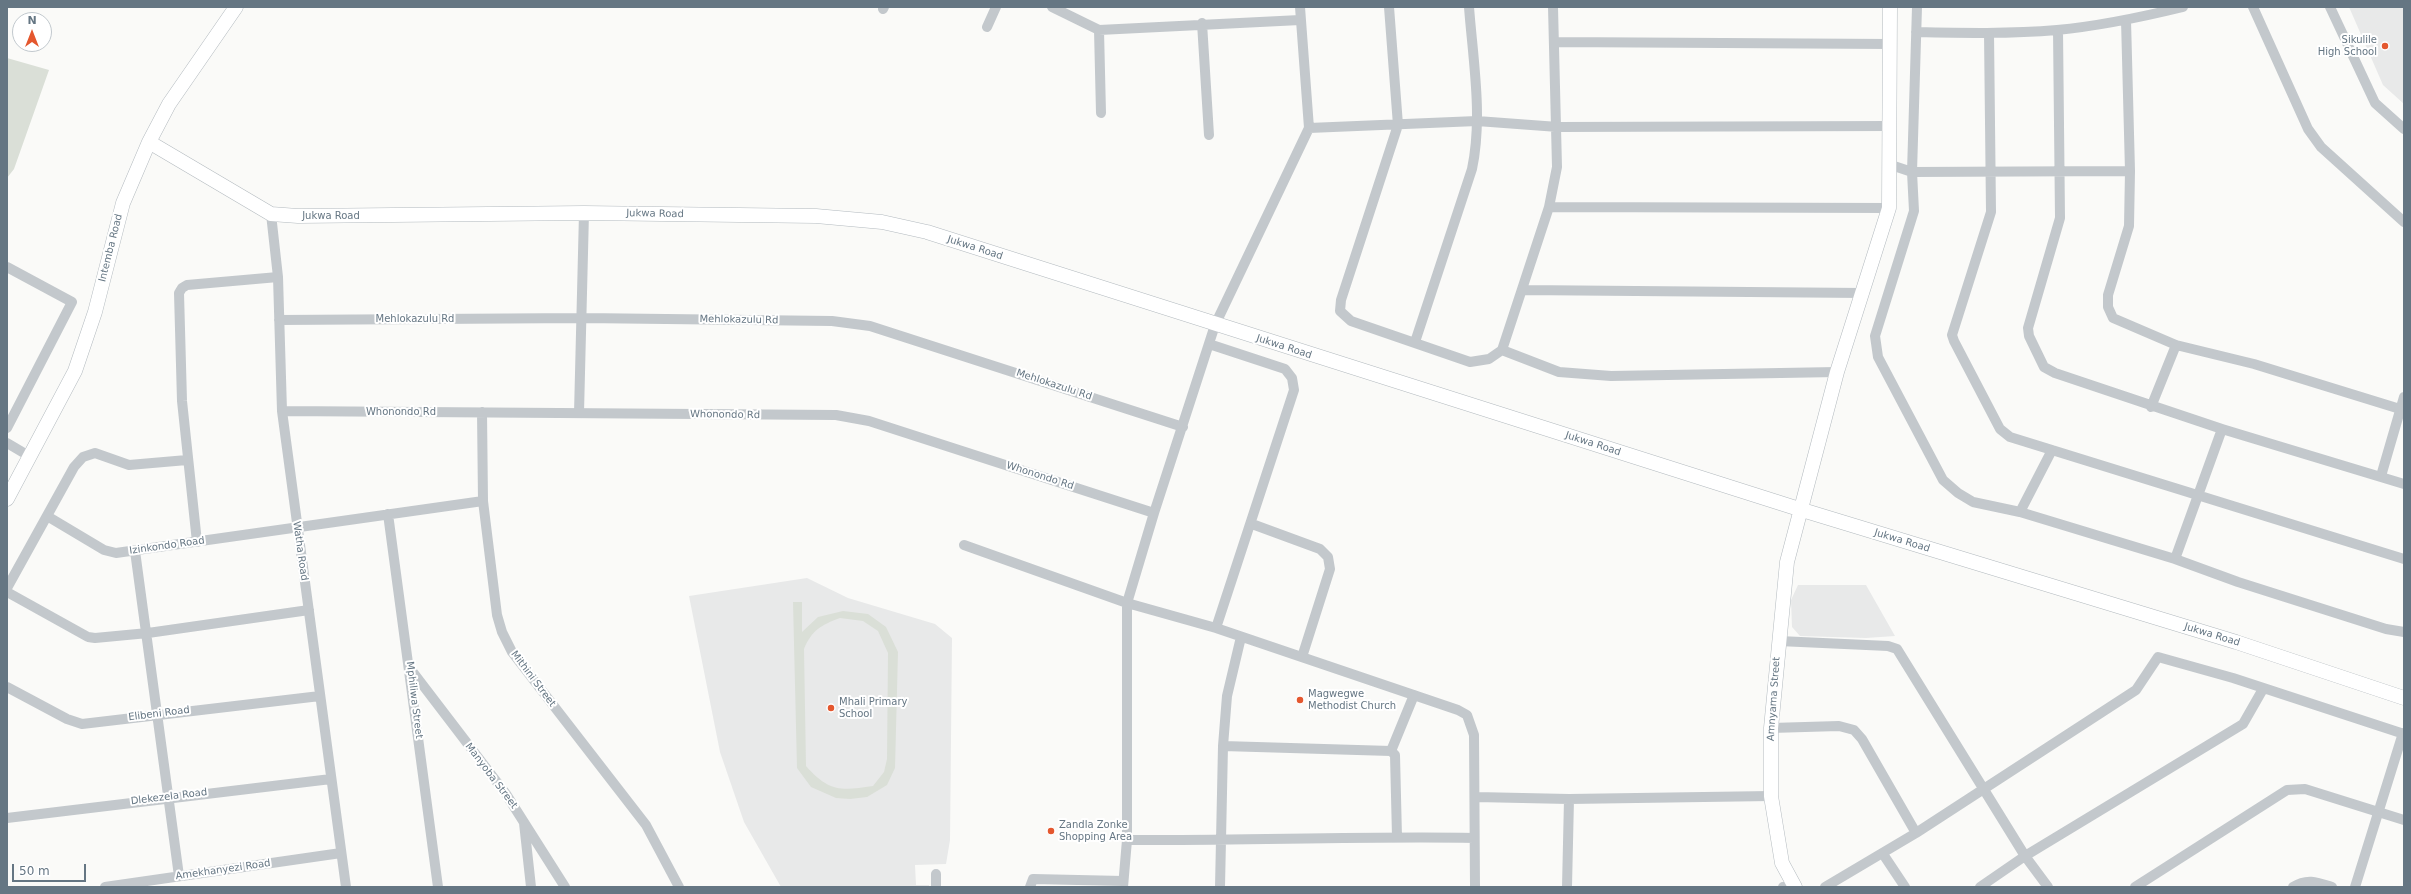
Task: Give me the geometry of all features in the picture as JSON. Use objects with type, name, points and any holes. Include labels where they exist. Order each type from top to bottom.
[{"type":"street","name":"Intemba Road","points":[[7,499],[75,371],[83,350],[123,203],[149,142],[169,104],[236,7]]},
{"type":"street","points":[[987,27],[996,7]]},
{"type":"street","points":[[1052,7],[1100,30],[1202,23],[1300,20]]},
{"type":"street","points":[[1030,887],[1033,879],[1124,884],[1127,840],[1128,603],[1154,513],[1183,427],[1214,325],[1309,128],[1300,7]]},
{"type":"street","points":[[1389,7],[1398,125],[1341,300],[1340,312],[1351,321],[1470,362],[1489,359],[1502,350],[1549,207],[1557,167],[1558,127],[1553,7]]},
{"type":"street","points":[[1415,342],[1472,169],[1476,148],[1477,121],[1469,7]]},
{"type":"street","name":"Amnyama Street","points":[[1795,887],[1780,857],[1771,796],[1771,728],[1787,562],[1799,509],[1837,372],[1889,208],[1891,165],[1890,7]]},
{"type":"street","points":[[1917,7],[1912,172],[1914,211],[1874,336],[1878,357],[1943,480],[1958,493],[1972,502],[2020,512],[2175,559],[2238,582],[2386,629],[2404,631]]},
{"type":"street","points":[[1916,32],[1988,33],[2058,30],[2126,20],[2184,7]]},
{"type":"street","points":[[2253,7],[2308,129],[2321,147],[2404,222]]},
{"type":"street","points":[[2330,7],[2375,103],[2404,129]]},
{"type":"street","points":[[2126,20],[2130,171],[2128,234],[2108,295],[2108,307],[2113,318],[2176,345],[2254,364],[2400,409]]},
{"type":"street","points":[[1202,23],[1209,135]]},
{"type":"street","points":[[1100,30],[1101,113]]},
{"type":"street","points":[[2058,30],[2060,218],[2029,324],[2029,336],[2044,367],[2048,371],[2151,407],[2404,484]]},
{"type":"street","points":[[1988,33],[1989,172],[1991,212],[1952,329],[1954,341],[2000,429],[2010,437],[2199,494],[2404,559]]},
{"type":"street","points":[[1555,42],[1890,44]]},
{"type":"street","points":[[1309,128],[1477,121],[1558,127],[1890,126]]},
{"type":"street","name":"Jukwa Road","points":[[149,142],[271,214],[298,216],[584,213],[816,216],[882,222],[927,232],[1214,325],[1799,509],[2236,642],[2404,698]]},
{"type":"street","points":[[1891,165],[1912,172],[2060,173],[2130,171]]},
{"type":"street","points":[[1549,207],[1889,208]]},
{"type":"street","points":[[579,413],[583,318],[584,213]]},
{"type":"street","name":"Watha Road","points":[[271,214],[278,277],[282,411],[296,527],[309,610],[346,887]]},
{"type":"street","points":[[7,267],[72,302],[7,428]]},
{"type":"street","points":[[197,542],[187,460],[182,401],[179,293],[182,288],[187,285],[278,277]]},
{"type":"street","points":[[1522,290],[1863,293]]},
{"type":"street","name":"Mehlokazulu Rd","points":[[279,320],[583,318],[832,321],[870,326],[1183,427]]},
{"type":"street","points":[[1208,344],[1285,369],[1292,378],[1294,390],[1252,524],[1216,628]]},
{"type":"street","points":[[2151,407],[2176,345]]},
{"type":"street","points":[[1502,350],[1559,372],[1611,376],[1837,372]]},
{"type":"street","points":[[2381,476],[2404,397]]},
{"type":"street","name":"Whonondo Rd","points":[[282,411],[836,415],[869,421],[1154,513]]},
{"type":"street","name":"Mithini Street","points":[[482,412],[483,501],[497,615],[502,632],[512,652],[646,825],[679,887]]},
{"type":"street","points":[[2175,559],[2222,429]]},
{"type":"street","points":[[7,443],[29,456]]},
{"type":"street","points":[[2020,512],[2052,450]]},
{"type":"street","points":[[7,588],[74,466],[83,457],[95,454],[129,465],[187,460]]},
{"type":"street","name":"Izinkondo Road","points":[[47,516],[104,550],[116,554],[483,501]]},
{"type":"street","name":"Mphiliwa Street","points":[[388,514],[438,887]]},
{"type":"street","points":[[1252,524],[1320,549],[1328,557],[1330,569],[1302,657]]},
{"type":"street","points":[[964,545],[1128,603],[1216,628],[1458,710],[1467,715],[1474,735],[1476,797],[1474,838],[1475,887]]},
{"type":"street","points":[[135,551],[148,634],[179,876]]},
{"type":"street","points":[[7,592],[88,637],[148,634],[309,610]]},
{"type":"street","points":[[1220,887],[1223,746],[1227,696],[1240,637]]},
{"type":"street","points":[[1779,641],[1888,646],[1897,649],[2025,856],[2048,887]]},
{"type":"street","points":[[1825,887],[1883,854],[2136,690],[2158,657],[2404,734],[2356,887]]},
{"type":"street","name":"Manyoba Street","points":[[410,670],[523,819],[565,887]]},
{"type":"street","name":"Elibeni Road","points":[[7,687],[67,719],[82,724],[320,696]]},
{"type":"street","points":[[1980,887],[2025,856],[2243,724],[2263,689]]},
{"type":"street","points":[[1391,751],[1414,695]]},
{"type":"street","points":[[1771,728],[1839,726],[1854,730],[1862,739],[1916,833]]},
{"type":"street","points":[[1223,746],[1391,751],[1395,755],[1397,837]]},
{"type":"street","name":"Dlekezela Road","points":[[7,818],[169,797],[331,779]]},
{"type":"street","points":[[2135,887],[2287,790],[2305,789],[2404,820]]},
{"type":"street","points":[[1476,797],[1569,799],[1771,796]]},
{"type":"street","points":[[1567,887],[1569,799]]},
{"type":"street","points":[[523,819],[530,887]]},
{"type":"street","points":[[1127,840],[1220,841],[1397,837],[1474,838]]},
{"type":"street","name":"Amekhanyezi Road","points":[[105,887],[341,854]]},
{"type":"street","points":[[1883,854],[1905,887]]},
{"type":"street","points":[[936,874],[936,887]]},
{"type":"street","points":[[2293,887],[2302,882],[2311,881],[2332,887]]},
{"type":"street","points":[[1783,887],[1795,887]]},
{"type":"shaded area","name":"Sikulile High School","points":[[2349,7],[2404,7],[2404,104],[2383,85]]},
{"type":"shaded area","points":[[7,58],[49,70],[14,169],[7,178]]},
{"type":"shaded area","name":"Mhali Primary School","points":[[807,578],[848,598],[935,624],[952,638],[950,840],[946,864],[915,865],[916,885],[929,885],[929,887],[781,887],[744,822],[720,752],[689,596]]},
{"type":"shaded area","points":[[1798,585],[1866,585],[1895,636],[1866,638],[1800,636],[1792,627],[1791,600]]},
{"type":"shaded area","points":[[793,602],[802,602],[802,632],[818,617],[843,611],[868,614],[886,627],[898,652],[895,768],[887,785],[867,797],[850,799],[836,798],[811,787],[797,768]],"holes":[[[840,618],[863,621],[878,631],[888,653],[887,759],[884,772],[873,786],[852,789],[836,788],[822,781],[806,766],[804,649],[810,637],[827,623]]]},
{"type":"place","name":"Sikulile High School","points":[[2385,46]]},
{"type":"place","name":"Magwegwe Methodist Church","points":[[1300,700]]},
{"type":"place","name":"Mhali Primary School","points":[[831,708]]},
{"type":"place","name":"Zandla Zonke Shopping Area","points":[[1051,831]]}]
